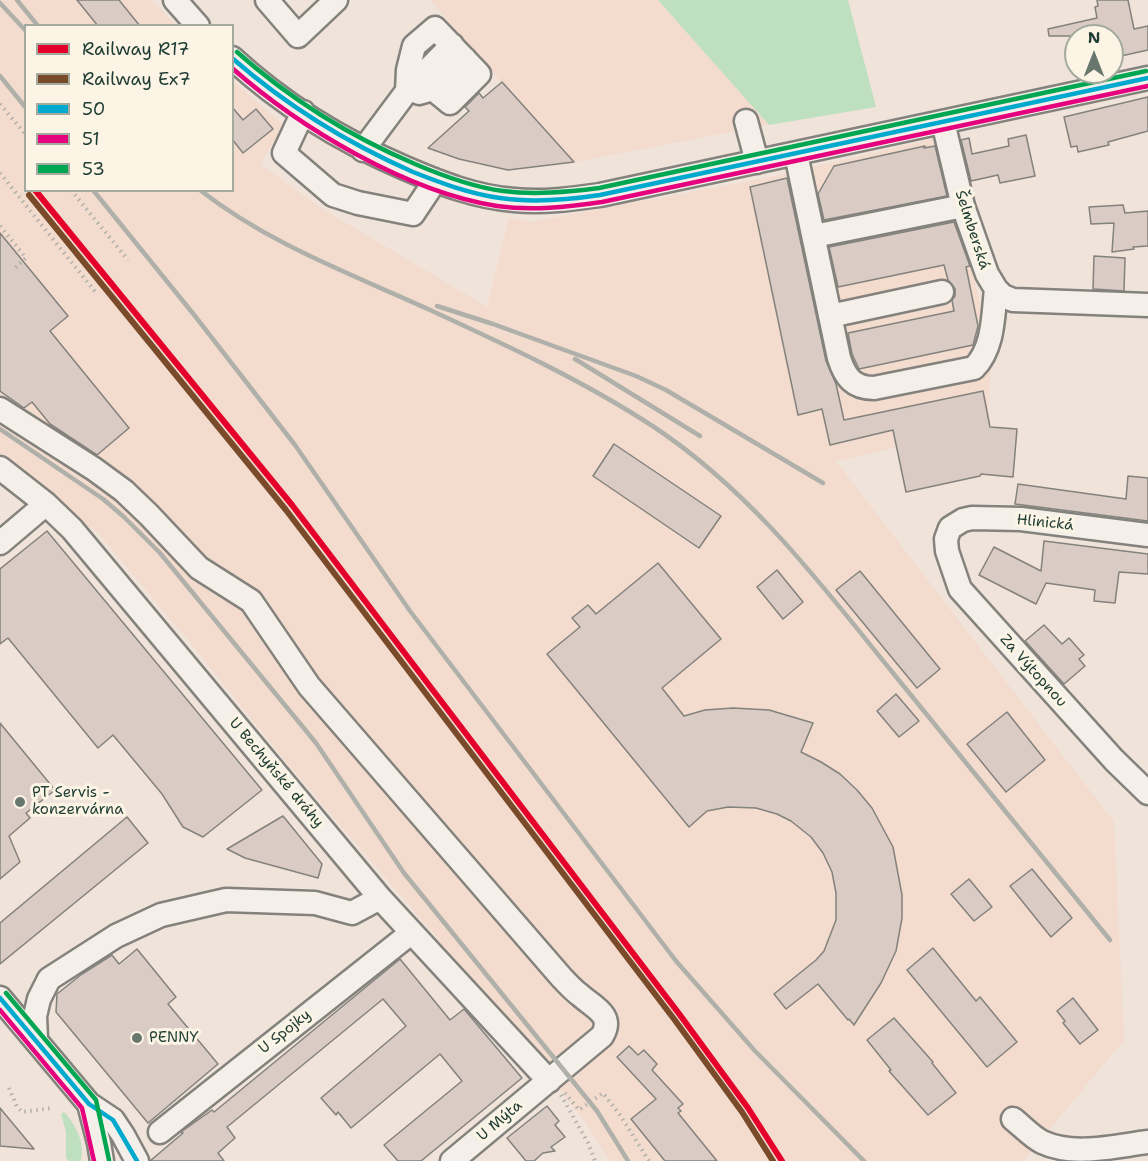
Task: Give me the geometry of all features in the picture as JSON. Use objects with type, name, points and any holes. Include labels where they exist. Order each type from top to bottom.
[{"type":"street","points":[[176,0],[196,24]]},
{"type":"street","points":[[267,0],[298,36],[336,0]]},
{"type":"street","points":[[363,150],[404,95],[414,46],[435,28],[459,52],[433,89],[404,95]]},
{"type":"street","points":[[234,60],[254,78],[331,132],[363,150],[461,190],[513,200],[550,200],[600,195],[1148,78]]},
{"type":"street","points":[[303,112],[284,153],[333,195],[358,203],[413,214],[435,181]]},
{"type":"street","points":[[746,121],[757,162]]},
{"type":"street","name":"Šelmberská","points":[[943,122],[963,206],[987,274],[996,289],[1013,300],[1148,305]]},
{"type":"street","points":[[796,154],[843,372],[853,382],[860,386],[874,388],[974,368],[987,348],[996,289]]},
{"type":"street","points":[[814,236],[963,206]]},
{"type":"street","points":[[830,316],[942,292]]},
{"type":"street","name":"U Mýta","points":[[0,409],[94,469],[124,491],[150,515],[199,568],[251,601],[309,686],[562,978],[602,1013],[606,1024],[602,1036],[452,1161]]},
{"type":"street","name":"U Bechyňské dráhy","points":[[0,468],[46,504],[72,529],[380,898],[549,1081]]},
{"type":"street","points":[[0,543],[46,504]]},
{"type":"street","name":"Hlinická","points":[[947,534],[956,524],[972,518],[1021,519],[1148,536]]},
{"type":"street","name":"Za Výtopnou","points":[[947,534],[947,551],[960,589],[1114,760],[1148,793]]},
{"type":"street","points":[[36,1039],[35,1017],[39,999],[49,979],[116,936],[160,915],[226,900],[315,903],[352,913],[380,898]]},
{"type":"street","name":"U Spojky","points":[[160,1132],[411,933]]},
{"type":"street","points":[[0,998],[88,1104],[113,1120],[137,1161]]},
{"type":"street","points":[[88,1104],[102,1161]]},
{"type":"street","points":[[1013,1119],[1040,1141],[1057,1148],[1087,1149],[1148,1142]]},
{"type":"path","points":[[0,104],[24,133]]},
{"type":"path","points":[[0,173],[97,294]]},
{"type":"path","points":[[73,192],[128,260]]},
{"type":"path","points":[[0,226],[26,258],[15,268]]},
{"type":"path","points":[[9,1088],[17,1107],[22,1112],[52,1108]]},
{"type":"path","points":[[595,1161],[588,1143],[560,1093],[563,1090],[579,1110],[603,1093],[649,1161]]},
{"type":"shaded area","points":[[0,0],[151,0],[176,24],[24,24],[24,192],[234,192],[234,82],[284,125],[260,164],[321,208],[487,307],[509,218],[530,222],[771,177],[941,137],[992,354],[988,411],[984,428],[836,461],[1114,822],[1124,1040],[1023,1161],[610,1161],[584,1120],[433,933],[286,762],[98,533],[0,460]]},
{"type":"shaded area","points":[[430,0],[658,0],[769,125],[574,162],[519,103]]},
{"type":"green space","points":[[658,0],[848,0],[876,107],[769,125]]},
{"type":"green space","points":[[64,1112],[72,1122],[81,1141],[81,1161],[69,1161],[66,1158],[66,1132],[61,1114]]},
{"type":"building","points":[[77,0],[119,0],[138,24],[96,24]]},
{"type":"building","points":[[1097,0],[1128,0],[1134,29],[1148,26],[1148,50],[1124,55],[1124,24],[1070,24],[1097,18],[1095,7],[1098,6]]},
{"type":"building","points":[[1064,25],[1064,36],[1049,36],[1048,29]]},
{"type":"building","points":[[502,82],[574,162],[508,170],[459,159],[428,148],[469,111],[465,107],[479,93],[483,98]]},
{"type":"building","points":[[1148,97],[1148,131],[1108,142],[1109,145],[1078,152],[1077,146],[1071,147],[1064,117]]},
{"type":"building","points":[[234,109],[243,120],[256,109],[273,129],[243,153],[234,142]]},
{"type":"building","points":[[1026,135],[1035,176],[1000,183],[998,175],[971,181],[961,140],[969,138],[972,154],[1009,146],[1008,139]]},
{"type":"building","points":[[925,146],[924,148],[935,146],[947,196],[824,220],[818,194],[834,166]]},
{"type":"building","points":[[787,178],[826,361],[836,384],[844,420],[983,391],[990,427],[1017,429],[1013,477],[981,474],[906,492],[893,430],[830,445],[822,409],[798,415],[750,187]]},
{"type":"building","points":[[1123,205],[1125,213],[1148,211],[1148,246],[1112,252],[1114,223],[1091,224],[1089,207]]},
{"type":"building","points":[[954,222],[970,266],[966,267],[978,326],[973,345],[859,369],[852,354],[848,333],[954,311],[952,300],[955,296],[955,289],[948,280],[944,265],[838,287],[829,247]]},
{"type":"building","points":[[0,233],[68,316],[50,331],[129,428],[97,455],[50,424],[32,402],[24,408],[0,391]]},
{"type":"building","points":[[1094,256],[1125,258],[1124,291],[1093,289]]},
{"type":"building","points":[[614,444],[721,516],[699,548],[593,476]]},
{"type":"building","points":[[1128,476],[1148,478],[1148,521],[1015,504],[1018,484],[1126,499]]},
{"type":"building","points":[[47,531],[262,790],[203,837],[183,827],[162,794],[113,735],[98,748],[8,638],[0,644],[0,569]]},
{"type":"building","points":[[1044,541],[1148,554],[1148,574],[1119,572],[1115,603],[1094,601],[1095,590],[1046,583],[1036,604],[979,575],[994,547],[1041,571]]},
{"type":"building","points":[[658,563],[721,639],[662,688],[684,716],[705,710],[733,708],[769,710],[813,723],[801,752],[840,774],[857,790],[872,808],[893,847],[902,895],[902,918],[896,951],[881,983],[854,1025],[818,984],[786,1009],[774,994],[824,951],[836,920],[836,893],[832,872],[823,853],[811,837],[791,821],[756,808],[728,807],[707,811],[689,827],[547,654],[580,627],[572,618],[588,605],[596,614]]},
{"type":"building","points":[[777,570],[803,602],[783,619],[757,587]]},
{"type":"building","points":[[860,571],[940,669],[917,688],[836,590]]},
{"type":"building","points":[[1044,625],[1062,644],[1069,638],[1084,655],[1079,659],[1085,666],[1064,684],[1025,641]]},
{"type":"building","points":[[896,694],[919,721],[899,737],[877,711]]},
{"type":"building","points":[[1007,712],[1045,760],[1006,792],[967,744]]},
{"type":"building","name":"PT Servis - konzervárna","points":[[0,723],[55,790],[26,813],[30,818],[9,836],[20,862],[0,879]]},
{"type":"building","points":[[283,816],[322,864],[318,878],[245,858],[227,849]]},
{"type":"building","points":[[127,817],[148,843],[0,964],[0,923]]},
{"type":"building","points":[[1032,869],[1072,918],[1051,937],[1010,886]]},
{"type":"building","points":[[969,879],[992,907],[974,921],[951,894]]},
{"type":"building","points":[[933,948],[976,1001],[980,997],[1017,1042],[987,1067],[907,970]]},
{"type":"building","name":"PENNY","points":[[137,949],[176,997],[168,1004],[218,1064],[148,1123],[56,1012],[57,994],[82,974],[112,955],[119,964]]},
{"type":"building","points":[[400,959],[450,1020],[464,1009],[522,1078],[421,1161],[398,1161],[384,1145],[462,1081],[440,1054],[351,1128],[338,1112],[336,1115],[321,1098],[406,1026],[383,999],[227,1127],[235,1138],[218,1153],[224,1161],[150,1161],[183,1133],[181,1132],[212,1110],[214,1112]]},
{"type":"building","points":[[1073,998],[1098,1030],[1080,1044],[1063,1023],[1065,1021],[1057,1011]]},
{"type":"building","points":[[894,1018],[933,1062],[956,1093],[928,1115],[889,1071],[891,1070],[867,1040]]},
{"type":"building","points":[[629,1046],[638,1055],[644,1050],[657,1064],[652,1070],[683,1104],[678,1108],[681,1111],[678,1113],[717,1161],[665,1161],[631,1119],[656,1099],[617,1057]]},
{"type":"building","points":[[547,1106],[559,1121],[555,1125],[565,1137],[551,1147],[555,1151],[543,1153],[534,1161],[526,1161],[507,1138]]},
{"type":"building","points":[[0,1108],[34,1149],[0,1146]]},
{"type":"railway","points":[[17,0],[36,24]]},
{"type":"railway","points":[[0,3],[24,29]]},
{"type":"railway","points":[[0,76],[24,106]]},
{"type":"railway","points":[[95,192],[295,445],[410,611],[676,961],[755,1051],[864,1161]]},
{"type":"railway","points":[[203,192],[254,226],[311,257],[430,310],[572,379],[654,427],[722,480],[783,541],[839,606],[1110,940]]},
{"type":"railway","points":[[437,306],[636,376],[666,390],[823,483]]},
{"type":"railway","points":[[575,359],[700,436]]},
{"type":"railway","points":[[0,429],[103,499],[160,553],[316,743],[404,873],[597,1111],[628,1161]]},
{"type":"rail line","name":"R17","points":[[37,192],[292,505],[680,1015],[748,1108],[782,1161]]},
{"type":"rail line","name":"Ex7","points":[[29,195],[286,510],[674,1019],[742,1112],[773,1161]]},
{"type":"transit line","name":"53","points":[[237,52],[299,101],[344,129],[391,153],[436,173],[469,184],[527,193],[599,188],[1146,71]]},
{"type":"transit line","name":"50","points":[[234,60],[296,108],[341,136],[389,161],[467,191],[500,198],[538,201],[600,195],[1148,78]]},
{"type":"transit line","name":"51","points":[[234,70],[289,113],[356,154],[392,172],[463,199],[497,206],[523,208],[563,207],[602,202],[1148,86]]},
{"type":"transit line","name":"53","points":[[6,993],[96,1100],[109,1160]]},
{"type":"transit line","name":"50","points":[[0,998],[89,1104],[113,1120],[137,1161]]},
{"type":"transit line","name":"51","points":[[0,1010],[82,1108],[94,1161]]},
{"type":"place","name":"PT Servis - konzervárna","points":[[20,802]]},
{"type":"place","name":"PENNY","points":[[137,1038]]}]
